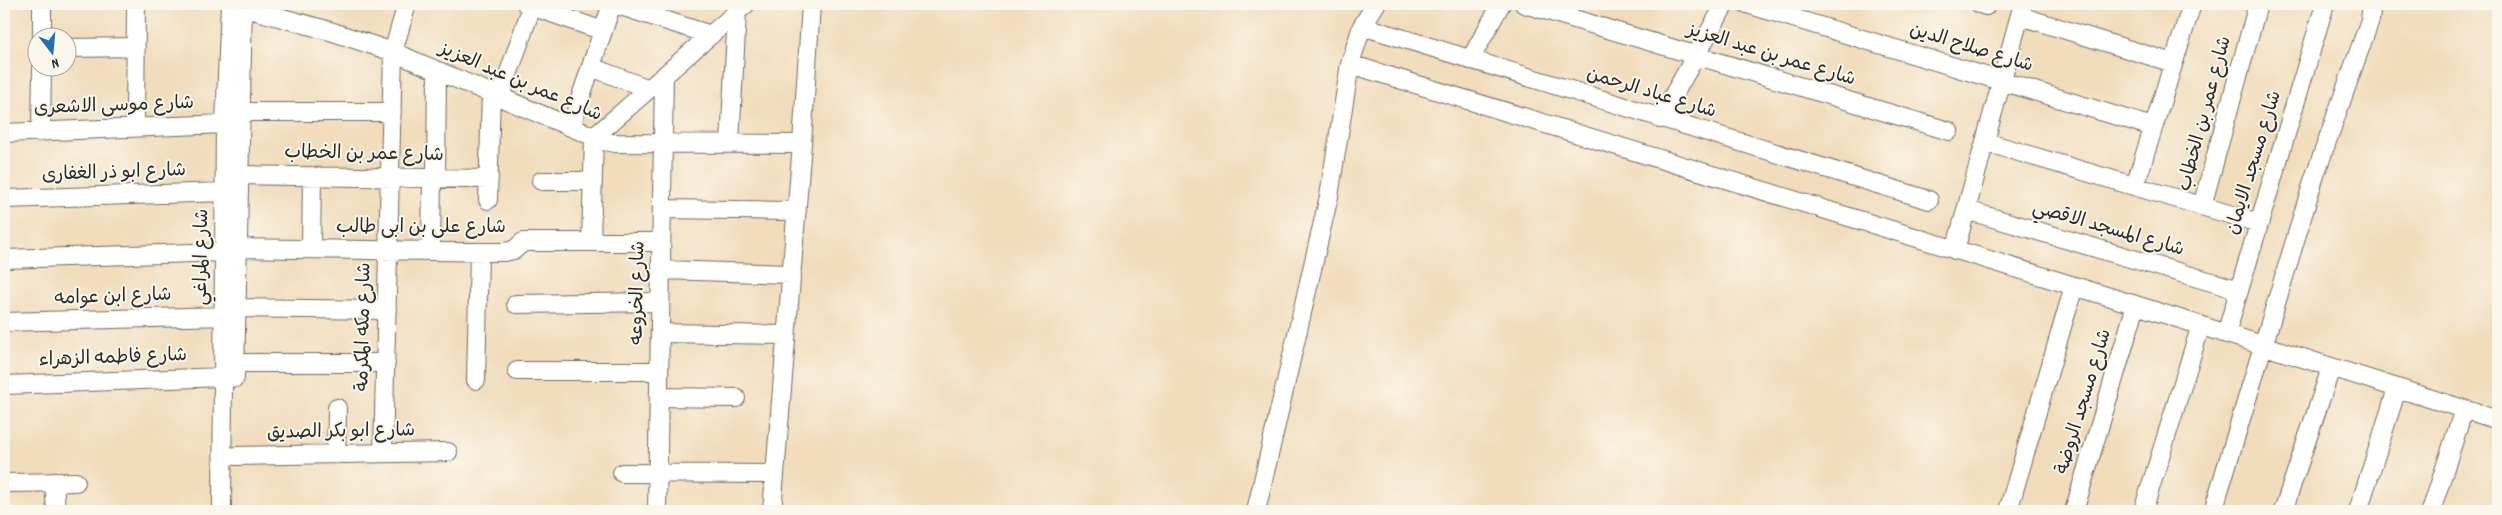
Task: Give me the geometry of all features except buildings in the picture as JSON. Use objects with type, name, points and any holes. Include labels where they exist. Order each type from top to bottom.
[{"type":"street","points":[[42,4],[42,28]]},
{"type":"street","points":[[135,128],[136,4]]},
{"type":"street","name":"شارع مكه المكرمة","points":[[383,454],[393,52],[407,4]]},
{"type":"street","points":[[571,126],[613,4],[711,34]]},
{"type":"street","points":[[772,511],[797,211],[811,4]]},
{"type":"street","points":[[1256,511],[1329,196],[1350,64],[1362,26],[1376,4]]},
{"type":"street","points":[[1470,60],[1501,4]]},
{"type":"street","name":"شارع عمر بن عبد العزيز","points":[[1524,4],[1949,131]]},
{"type":"street","points":[[1660,119],[1725,4]]},
{"type":"street","name":"شارع صلاح الدين","points":[[1748,4],[2153,127]]},
{"type":"street","points":[[2135,186],[2192,4]]},
{"type":"street","name":"شارع عمر بن الخطاب","points":[[2202,206],[2258,4]]},
{"type":"street","name":"شارع مسجد الايمان","points":[[2226,334],[2325,4]]},
{"type":"street","points":[[2213,511],[2314,178],[2370,20],[2372,4]]},
{"type":"street","name":"شارع عمر بن عبد العزيز","points":[[237,5],[330,31],[393,52],[594,137],[616,143],[802,144]]},
{"type":"street","name":"شارع المراغي","points":[[232,250],[225,192],[237,5]]},
{"type":"street","points":[[488,200],[496,94],[529,5],[603,31]]},
{"type":"street","points":[[591,242],[594,137],[741,8]]},
{"type":"street","points":[[730,143],[741,8]]},
{"type":"street","points":[[1955,250],[2021,10],[2173,63]]},
{"type":"street","name":"شارع عباد الرحمن","points":[[1362,26],[1929,200]]},
{"type":"street","points":[[78,48],[136,47]]},
{"type":"street","points":[[1350,64],[2136,305],[2498,420]]},
{"type":"street","points":[[591,67],[649,89]]},
{"type":"street","points":[[431,251],[437,71]]},
{"type":"street","name":"شارع الخروعه","points":[[657,511],[664,76]]},
{"type":"street","points":[[41,132],[42,78]]},
{"type":"street","name":"شارع موسى الاشعرى","points":[[4,133],[135,128],[230,116],[392,112]]},
{"type":"street","name":"شارع المراغي","points":[[222,511],[224,377],[231,312],[232,250],[239,174],[230,116]]},
{"type":"street","points":[[1985,142],[2259,224]]},
{"type":"street","name":"شارع عمر بن الخطاب","points":[[239,174],[489,180]]},
{"type":"street","points":[[311,249],[312,176]]},
{"type":"street","points":[[541,181],[593,181]]},
{"type":"street","name":"شارع ابو ذر الغفارى","points":[[4,199],[225,192]]},
{"type":"street","points":[[662,210],[797,211]]},
{"type":"street","name":"شارع المسجد الاقصي","points":[[1966,210],[2239,290]]},
{"type":"street","name":"شارع على بن ابى طالب","points":[[4,259],[232,250],[311,249],[510,252],[523,242],[661,242]]},
{"type":"street","points":[[476,380],[479,252]]},
{"type":"street","points":[[661,270],[792,274]]},
{"type":"street","points":[[2008,511],[2074,286]]},
{"type":"street","points":[[516,304],[660,302]]},
{"type":"street","name":"شارع مسجد الروضة","points":[[2074,511],[2136,305]]},
{"type":"street","name":"شارع ابن عوامه","points":[[4,322],[231,312],[387,310]]},
{"type":"street","name":"شارع المراغي","points":[[231,312],[236,363],[233,511]]},
{"type":"street","points":[[2143,511],[2201,326]]},
{"type":"street","points":[[660,333],[786,335]]},
{"type":"street","points":[[236,363],[386,363]]},
{"type":"street","points":[[2283,511],[2331,368]]},
{"type":"street","points":[[517,371],[659,371]]},
{"type":"street","name":"شارع فاطمه الزهراء","points":[[4,385],[224,377]]},
{"type":"street","points":[[2358,511],[2397,389]]},
{"type":"street","points":[[659,397],[736,398]]},
{"type":"street","points":[[336,455],[337,408]]},
{"type":"street","points":[[2431,511],[2464,409]]},
{"type":"street","name":"شارع ابو بكر الصديق","points":[[234,456],[448,452]]},
{"type":"street","points":[[622,473],[775,474]]},
{"type":"street","points":[[54,482],[56,511]]},
{"type":"street","points":[[4,483],[76,482]]}]
